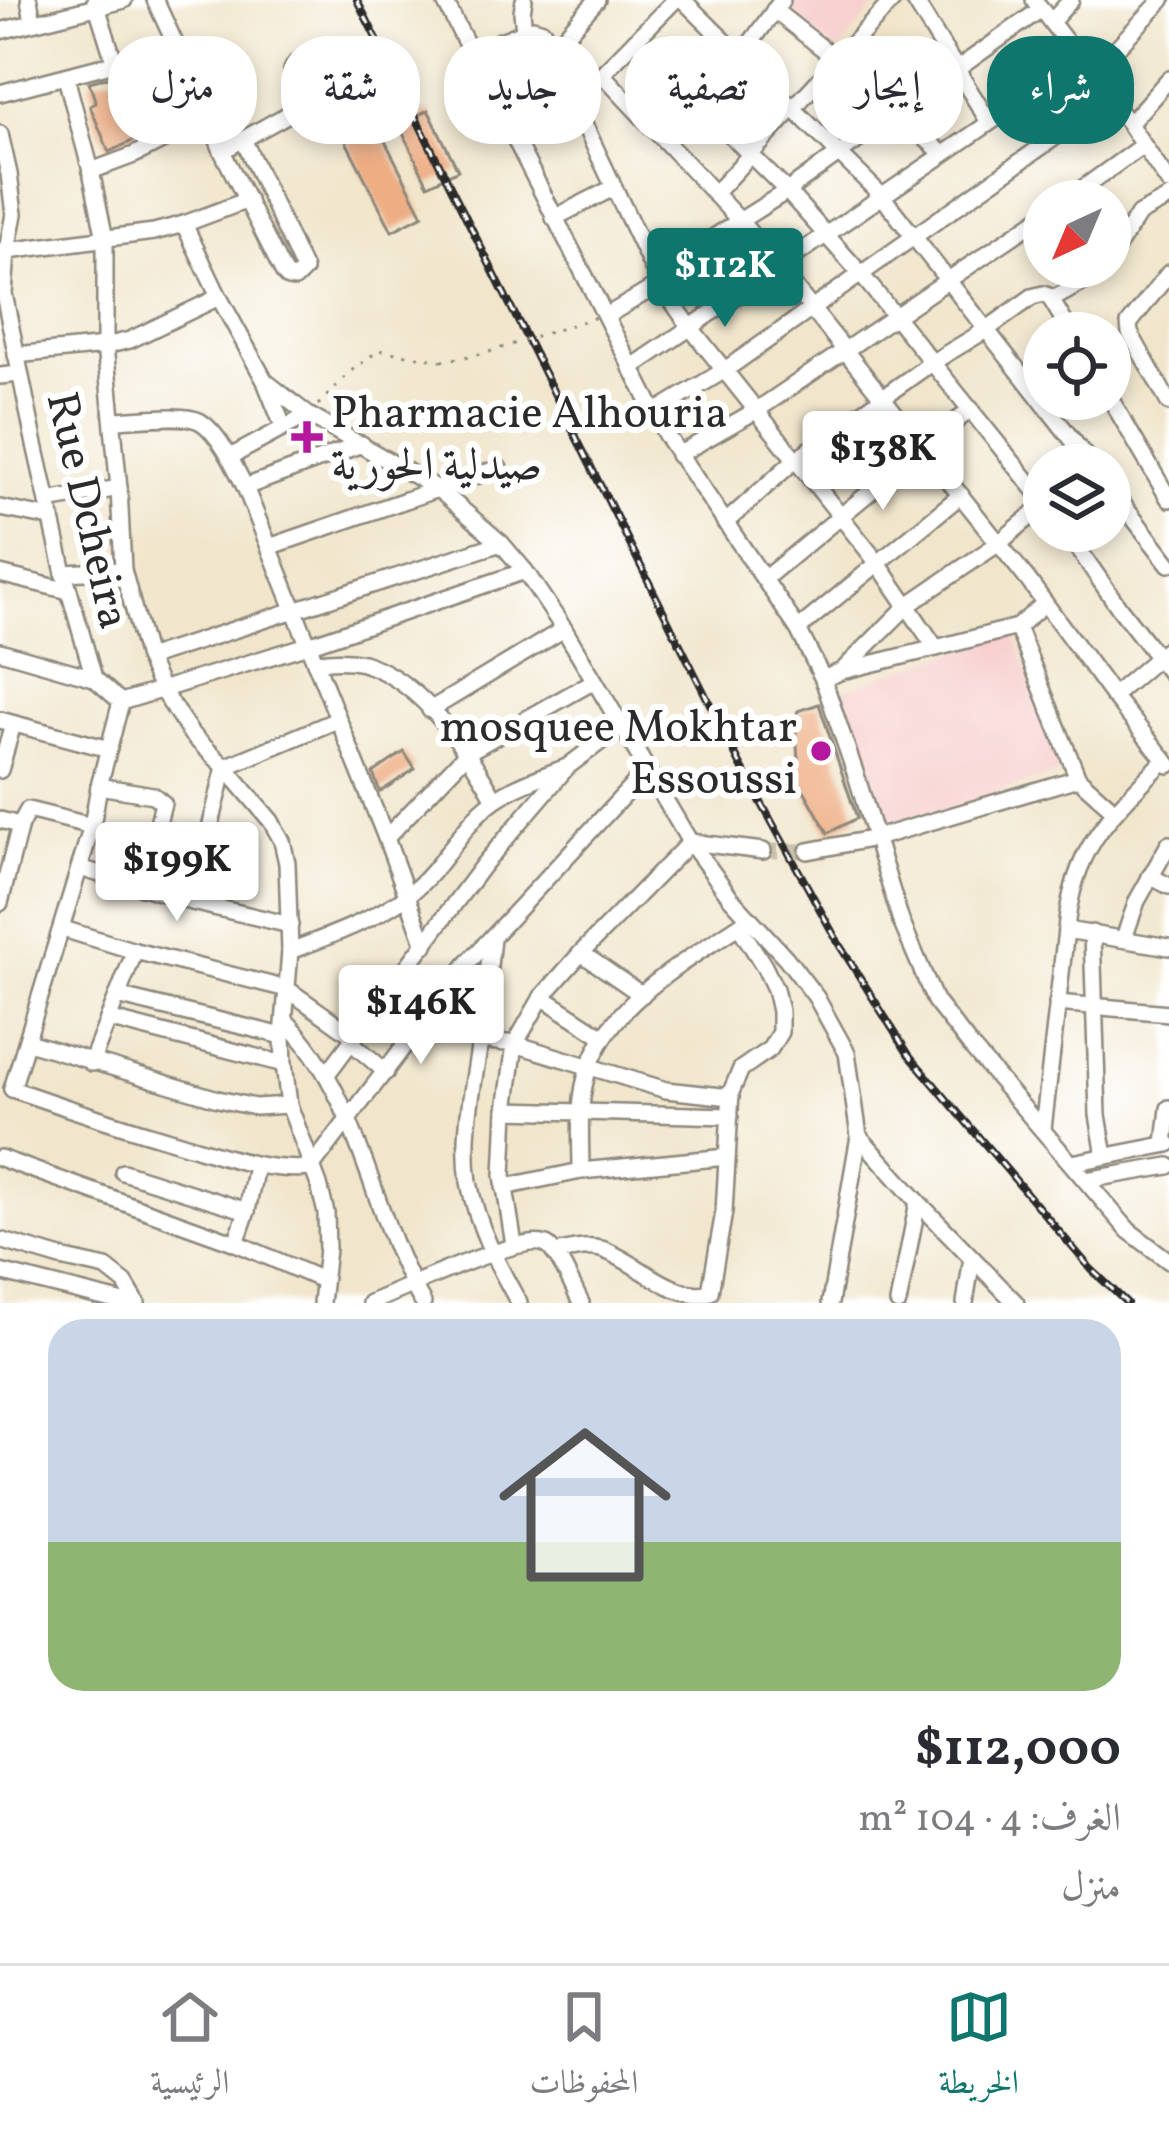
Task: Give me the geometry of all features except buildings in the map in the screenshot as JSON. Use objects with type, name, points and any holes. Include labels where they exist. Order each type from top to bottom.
[{"type":"street","points":[[29,0],[33,21]]},
{"type":"street","points":[[0,31],[96,3],[124,0]]},
{"type":"street","points":[[155,0],[171,36]]},
{"type":"street","points":[[445,0],[463,36]]},
{"type":"street","points":[[524,0],[524,31]]},
{"type":"street","points":[[565,36],[597,0]]},
{"type":"street","points":[[639,36],[679,0],[719,36]]},
{"type":"street","points":[[914,0],[937,36]]},
{"type":"street","points":[[963,65],[1042,10],[1071,0]]},
{"type":"street","points":[[1121,36],[1162,0]]},
{"type":"street","points":[[857,36],[887,2]]},
{"type":"street","points":[[96,3],[108,42]]},
{"type":"street","points":[[756,36],[778,5],[813,38]]},
{"type":"street","points":[[1042,10],[1061,36]]},
{"type":"street","points":[[512,36],[539,28],[543,36]]},
{"type":"street","points":[[625,50],[602,74],[741,222],[999,543],[1167,762],[1115,811],[1078,866],[1042,1129]]},
{"type":"street","points":[[0,93],[108,66]]},
{"type":"street","points":[[67,77],[105,238],[105,346],[123,571],[147,658],[192,735],[256,801],[282,841],[287,863],[290,952],[284,1064],[289,1105],[323,1196],[327,1221],[321,1303]]},
{"type":"street","points":[[963,78],[987,119]]},
{"type":"street","points":[[1134,118],[1169,79]]},
{"type":"street","points":[[714,194],[813,85]]},
{"type":"street","points":[[789,101],[882,196],[1076,444]]},
{"type":"street","points":[[632,368],[987,123]]},
{"type":"street","points":[[1134,132],[1166,170]]},
{"type":"street","name":"Rue Dcheira","points":[[0,134],[14,214],[3,252],[4,321],[94,678],[121,702]]},
{"type":"street","points":[[91,171],[157,144]]},
{"type":"street","points":[[219,144],[284,274],[295,279],[304,271],[245,144]]},
{"type":"street","points":[[222,151],[237,144]]},
{"type":"street","points":[[517,144],[601,317],[678,454],[798,629],[823,679],[901,921],[935,1001],[1130,1231],[1169,1261]]},
{"type":"street","points":[[594,144],[658,279],[690,327],[877,562],[936,648]]},
{"type":"street","points":[[742,144],[860,273],[1023,476]]},
{"type":"street","points":[[601,317],[851,144]]},
{"type":"street","points":[[932,144],[943,154]]},
{"type":"street","points":[[654,412],[813,310],[1046,144]]},
{"type":"street","points":[[1095,180],[1143,146]]},
{"type":"street","points":[[554,218],[614,188]]},
{"type":"street","points":[[1131,226],[1139,214],[1169,198]]},
{"type":"street","points":[[3,252],[184,224],[248,200]]},
{"type":"street","points":[[184,224],[265,381],[283,426]]},
{"type":"street","points":[[678,454],[757,410],[1023,229]]},
{"type":"street","points":[[1169,273],[1129,323],[1169,403]]},
{"type":"street","points":[[1051,300],[1073,288]]},
{"type":"street","points":[[725,523],[795,460],[1032,297],[1042,294],[1058,312]]},
{"type":"street","points":[[16,355],[105,346],[151,331],[219,297]]},
{"type":"street","points":[[0,376],[20,374]]},
{"type":"street","points":[[265,381],[308,415],[438,489],[501,543],[525,571],[744,923],[775,989],[780,1011],[775,1044],[736,1076],[731,1097],[724,1212],[713,1287],[706,1296],[694,1298],[666,1289],[598,1248],[554,1253]]},
{"type":"street","points":[[764,579],[971,409]]},
{"type":"street","points":[[230,457],[308,415]]},
{"type":"street","points":[[112,420],[193,419],[207,427],[230,457],[386,838],[424,945]]},
{"type":"street","points":[[1123,420],[1169,499]]},
{"type":"street","points":[[245,487],[362,444]]},
{"type":"street","points":[[269,547],[500,468]]},
{"type":"street","points":[[0,508],[50,510],[119,488]]},
{"type":"street","points":[[798,629],[961,495]]},
{"type":"street","points":[[1131,515],[1169,564]]},
{"type":"street","points":[[842,671],[908,605],[1023,522]]},
{"type":"street","points":[[147,658],[501,543]]},
{"type":"street","points":[[1082,552],[1166,659],[1113,696]]},
{"type":"street","points":[[64,573],[123,571]]},
{"type":"street","points":[[525,571],[311,653],[121,702],[63,929],[28,1042],[6,1092],[256,1166],[311,1168],[454,980],[646,771]]},
{"type":"street","points":[[0,574],[69,591]]},
{"type":"street","points":[[823,679],[1017,627],[1045,603]]},
{"type":"street","points":[[1017,627],[1078,778],[1115,811]]},
{"type":"street","points":[[430,710],[564,629]]},
{"type":"street","points":[[0,650],[94,678]]},
{"type":"street","points":[[311,653],[360,662],[410,690],[468,752],[495,799]]},
{"type":"street","points":[[386,838],[468,752],[593,681]]},
{"type":"street","points":[[224,767],[337,720]]},
{"type":"street","points":[[0,770],[6,722],[109,748]]},
{"type":"street","points":[[327,1074],[484,863],[567,767],[620,727]]},
{"type":"street","points":[[192,902],[224,767]]},
{"type":"street","points":[[290,952],[408,896],[495,799],[567,767]]},
{"type":"street","points":[[808,851],[876,838],[1078,778]]},
{"type":"street","points":[[99,786],[153,795],[163,802],[142,887]]},
{"type":"street","points":[[0,903],[25,813],[31,809],[92,826]]},
{"type":"street","points":[[0,820],[20,825]]},
{"type":"street","points":[[690,842],[763,851]]},
{"type":"street","points":[[514,1245],[504,1187],[514,1044],[542,997],[690,842]]},
{"type":"street","points":[[1124,938],[1136,901],[1169,844]]},
{"type":"street","points":[[80,868],[290,925]]},
{"type":"street","points":[[1150,876],[1169,886]]},
{"type":"street","points":[[581,1171],[581,1112],[589,1068],[604,1037],[642,994],[744,923]]},
{"type":"street","points":[[744,923],[802,977],[840,1038],[851,1072],[860,1136],[830,1303]]},
{"type":"street","points":[[63,929],[287,988],[386,1072]]},
{"type":"street","points":[[1066,930],[1169,947]]},
{"type":"street","points":[[1092,933],[1098,1115],[1105,1156]]},
{"type":"street","points":[[493,936],[466,1156],[476,1210],[492,1255],[519,1303]]},
{"type":"street","points":[[91,1063],[135,951]]},
{"type":"street","points":[[581,953],[642,994]]},
{"type":"street","points":[[117,996],[284,1028],[327,1074],[349,1117],[411,1283],[423,1303]]},
{"type":"street","points":[[542,997],[604,1037]]},
{"type":"street","points":[[1058,1003],[1169,1013]]},
{"type":"street","points":[[108,1018],[284,1064]]},
{"type":"street","points":[[480,1040],[514,1044],[666,1090],[731,1097]]},
{"type":"street","points":[[28,1042],[218,1099],[255,1107],[289,1105]]},
{"type":"street","points":[[1072,1162],[1167,1144],[1169,1108]]},
{"type":"street","points":[[506,1110],[730,1116]]},
{"type":"street","points":[[860,1136],[1016,1303]]},
{"type":"street","points":[[0,1157],[236,1243],[322,1280]]},
{"type":"street","points":[[504,1187],[581,1171],[728,1157]]},
{"type":"street","points":[[236,1243],[256,1166]]},
{"type":"street","points":[[1086,1180],[1169,1166]]},
{"type":"street","points":[[123,1172],[247,1211]]},
{"type":"street","points":[[898,1303],[918,1202]]},
{"type":"street","points":[[0,1240],[106,1268],[125,1283],[137,1303]]},
{"type":"street","points":[[370,1303],[411,1283],[537,1241],[554,1253],[581,1303]]},
{"type":"street","points":[[965,1303],[972,1258]]},
{"type":"street","points":[[0,1272],[124,1303]]},
{"type":"path","points":[[308,415],[379,350],[442,361],[601,317]]},
{"type":"shaded area","points":[[881,0],[851,36],[817,36],[776,2]]},
{"type":"shaded area","points":[[1014,632],[1062,772],[885,829],[841,690]]},
{"type":"tunnel","points":[[763,851],[808,851]]},
{"type":"railway","points":[[357,0],[741,766],[840,946],[909,1055],[1091,1269],[1127,1303]]},
{"type":"place","name":"Pharmacie Alhouria صيدلية الحورية","points":[[307,437]]},
{"type":"place","name":"mosquee Mokhtar Essoussi","points":[[821,751]]}]
